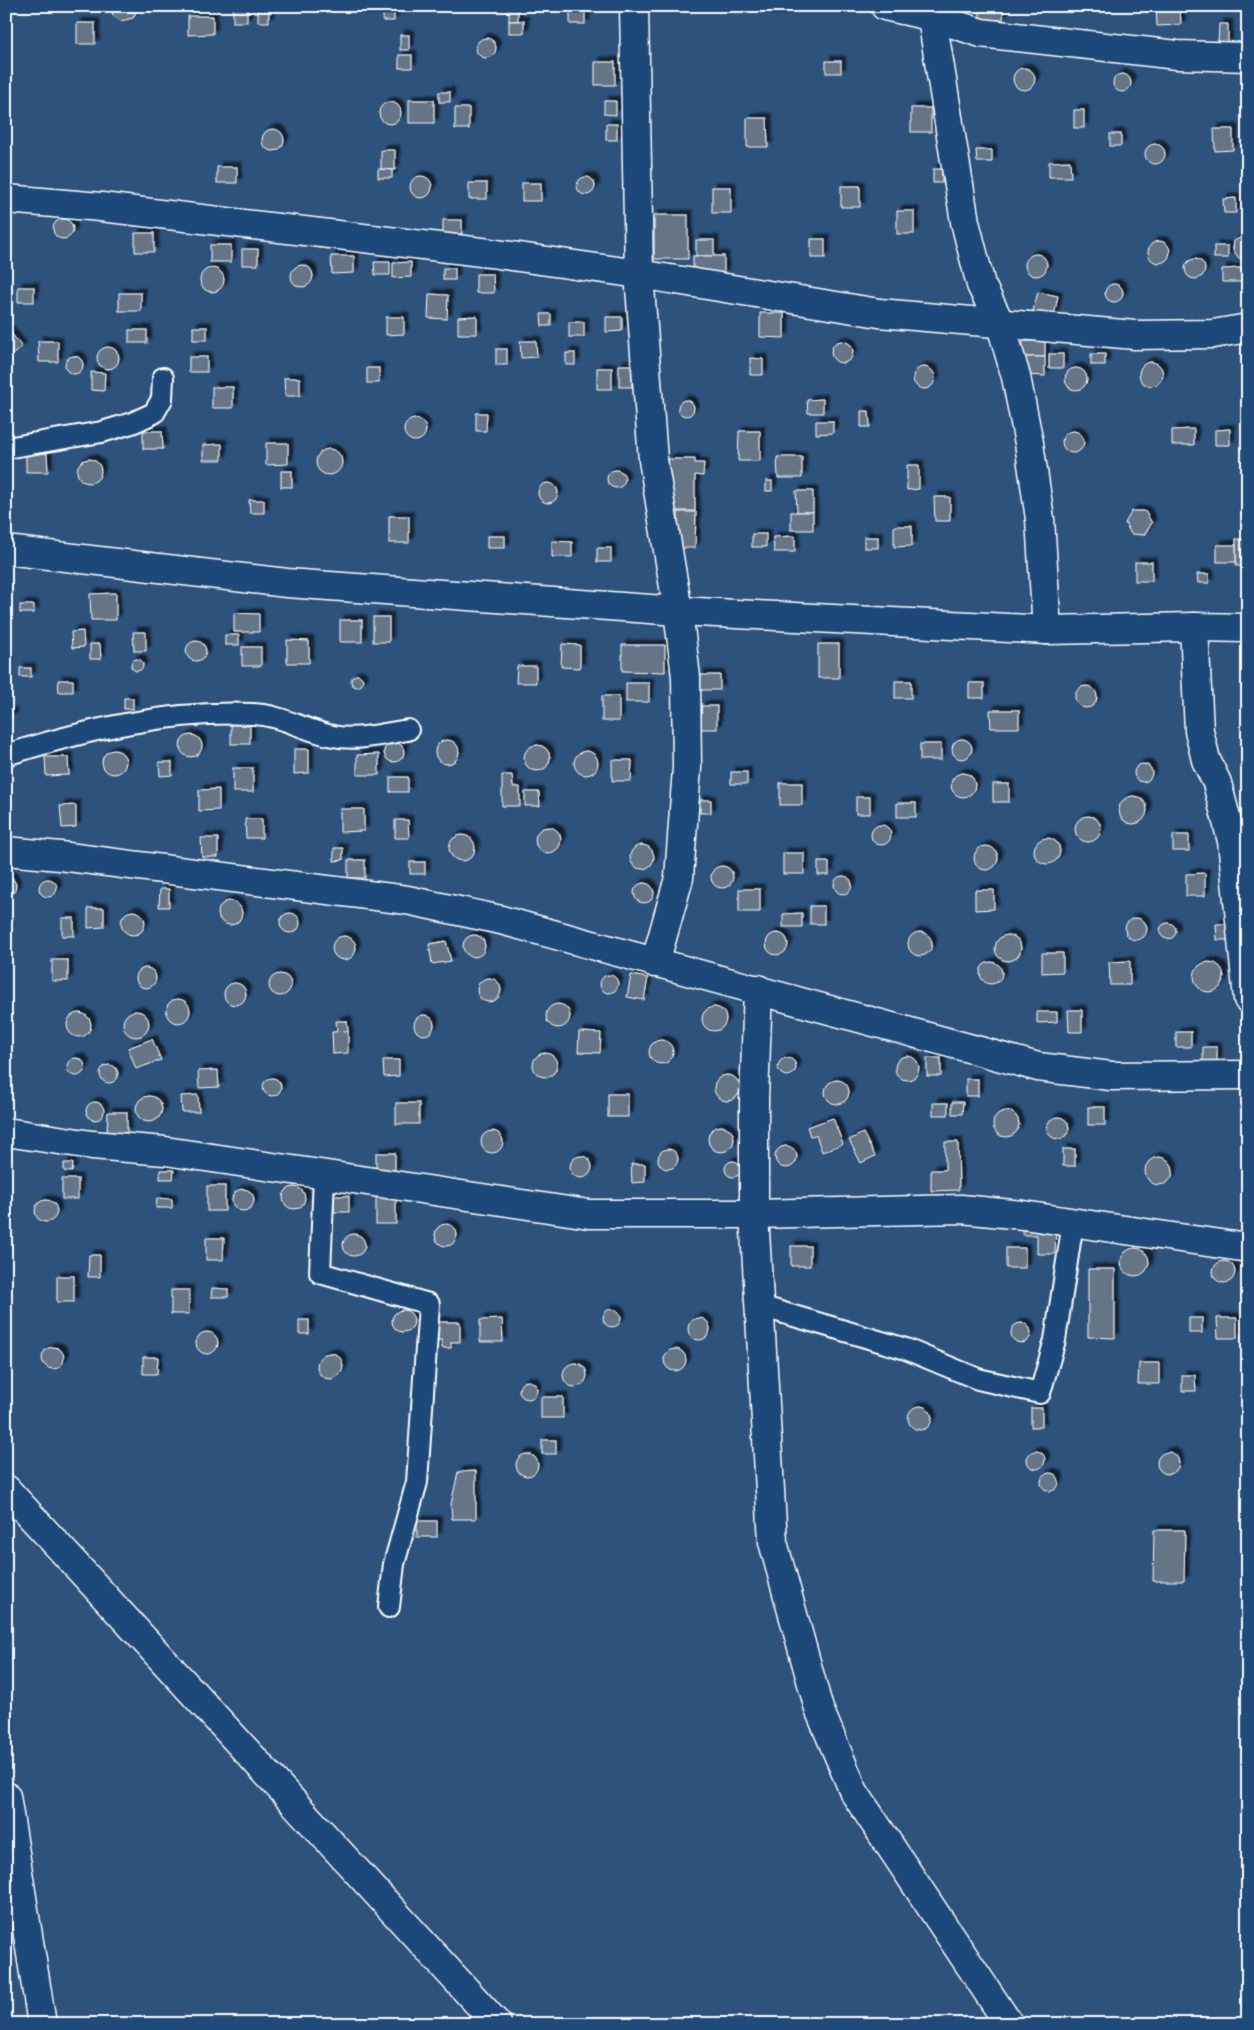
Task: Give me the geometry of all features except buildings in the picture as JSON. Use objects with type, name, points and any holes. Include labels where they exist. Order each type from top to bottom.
[{"type":"street","points":[[634,6],[639,274],[653,460],[678,611],[686,677],[687,768],[679,878],[655,963]]},
{"type":"street","points":[[885,6],[930,11],[981,33],[1177,55],[1248,57]]},
{"type":"street","points":[[930,11],[965,222],[981,285],[1001,325],[1016,377],[1029,442],[1040,519],[1047,630]]},
{"type":"street","points":[[6,199],[101,207],[480,252],[639,274],[879,313],[1001,325],[1135,335],[1213,334],[1248,328]]},
{"type":"street","points":[[6,550],[288,583],[678,611],[1047,630],[1194,627],[1248,628]]},
{"type":"street","points":[[1194,627],[1199,731],[1206,760],[1217,783],[1232,841],[1248,1000]]},
{"type":"street","points":[[6,851],[70,857],[407,900],[501,920],[1038,1067],[1111,1076],[1248,1075]]},
{"type":"street","points":[[758,989],[754,1100],[754,1214],[773,1542],[819,1709],[854,1792],[1009,2024]]},
{"type":"street","points":[[6,1132],[92,1145],[165,1151],[589,1214],[754,1214],[961,1209],[1073,1222],[1248,1248]]},
{"type":"street","points":[[6,1490],[497,2024]]},
{"type":"street","points":[[6,1796],[42,2024]]},
{"type":"lane","points":[[6,448],[50,439],[102,432],[132,423],[154,413],[162,399],[163,378]]},
{"type":"lane","points":[[6,755],[34,746],[157,717],[253,714],[273,716],[331,736],[348,738],[408,730]]},
{"type":"lane","points":[[324,1176],[320,1273],[429,1304],[417,1482],[394,1564],[388,1608]]},
{"type":"lane","points":[[760,1306],[906,1350],[978,1379],[1040,1393],[1055,1340],[1073,1222]]}]
